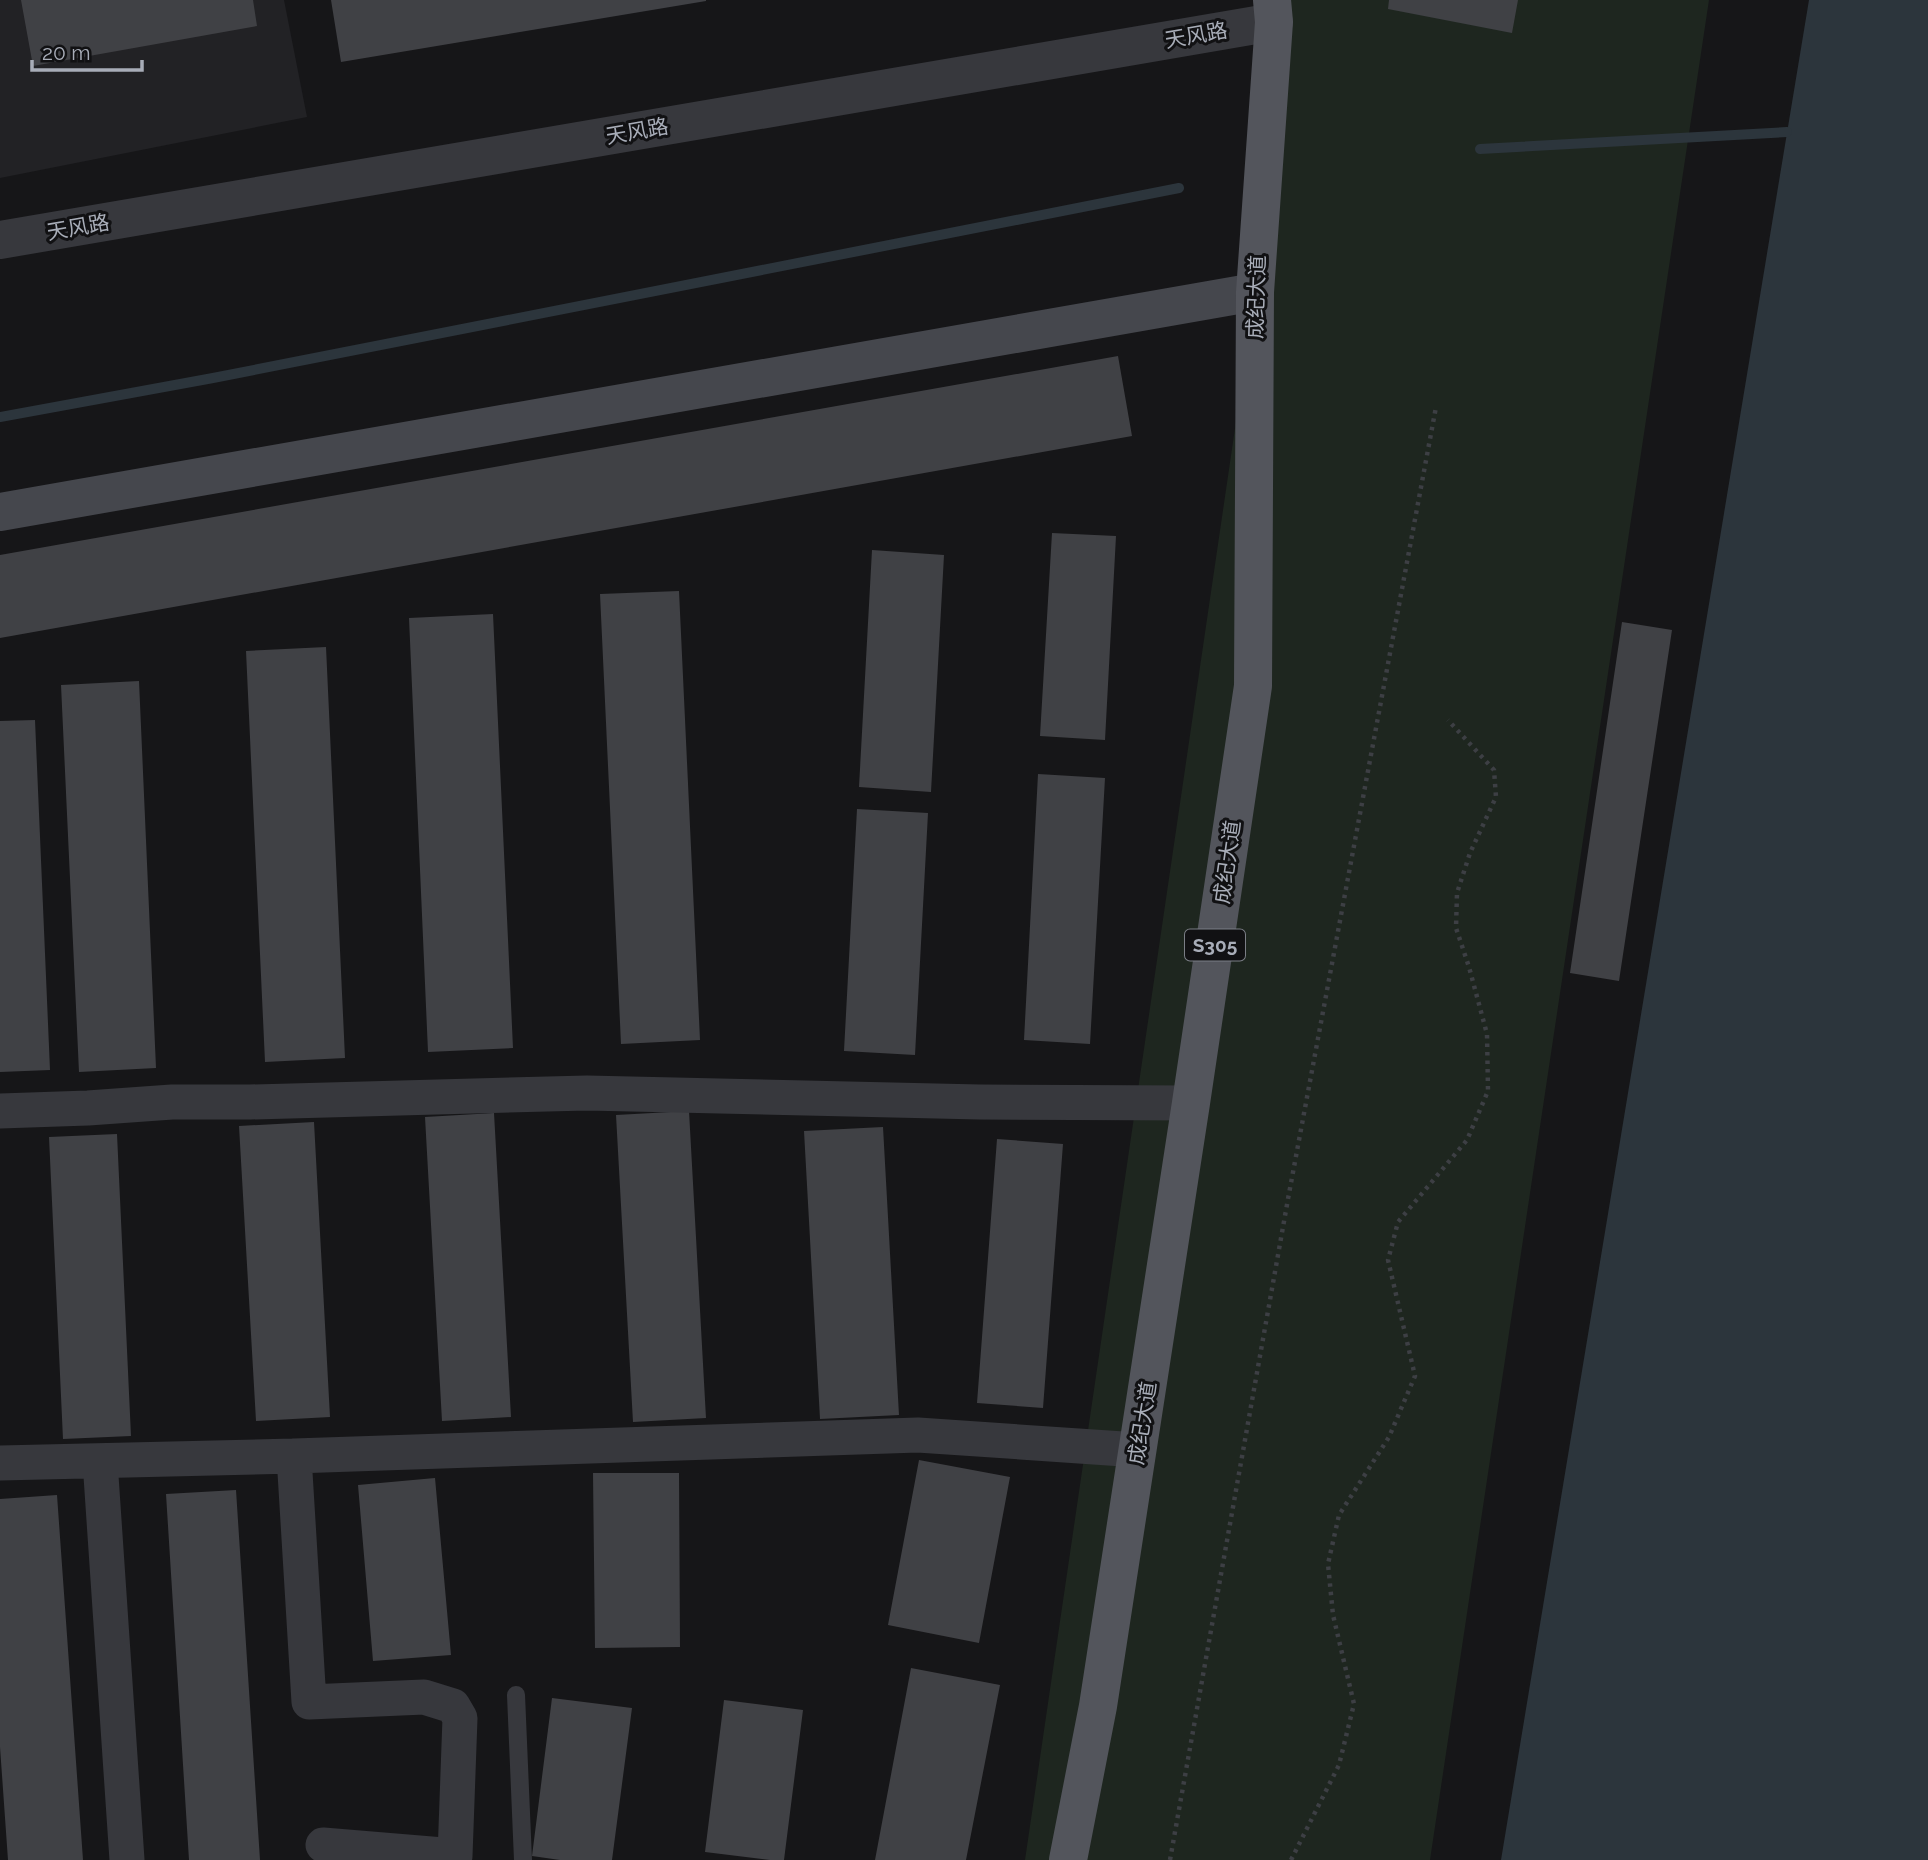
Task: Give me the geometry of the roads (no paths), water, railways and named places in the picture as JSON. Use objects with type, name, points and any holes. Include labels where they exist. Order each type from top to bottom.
[{"type":"main road","name":"成纪大道","points":[[1068,1860],[1098,1706],[1192,1103],[1253,686],[1255,292],[1276,7]]},
{"type":"main road","points":[[0,512],[1255,292]]},
{"type":"street","name":"天风路","points":[[0,240],[1276,7]]},
{"type":"street","points":[[0,1111],[172,1102],[587,1093],[980,1102],[1192,1103]]},
{"type":"street","points":[[0,1463],[918,1435],[1138,1450]]},
{"type":"street","points":[[294,1456],[309,1702],[424,1697],[453,1706],[460,1718],[455,1856],[323,1845]]},
{"type":"street","points":[[100,1461],[127,1860]]},
{"type":"lane","points":[[516,1695],[523,1860]]},
{"type":"waterway","points":[[1480,149],[1787,132]]},
{"type":"waterway","points":[[0,417],[213,378],[1179,188]]}]
